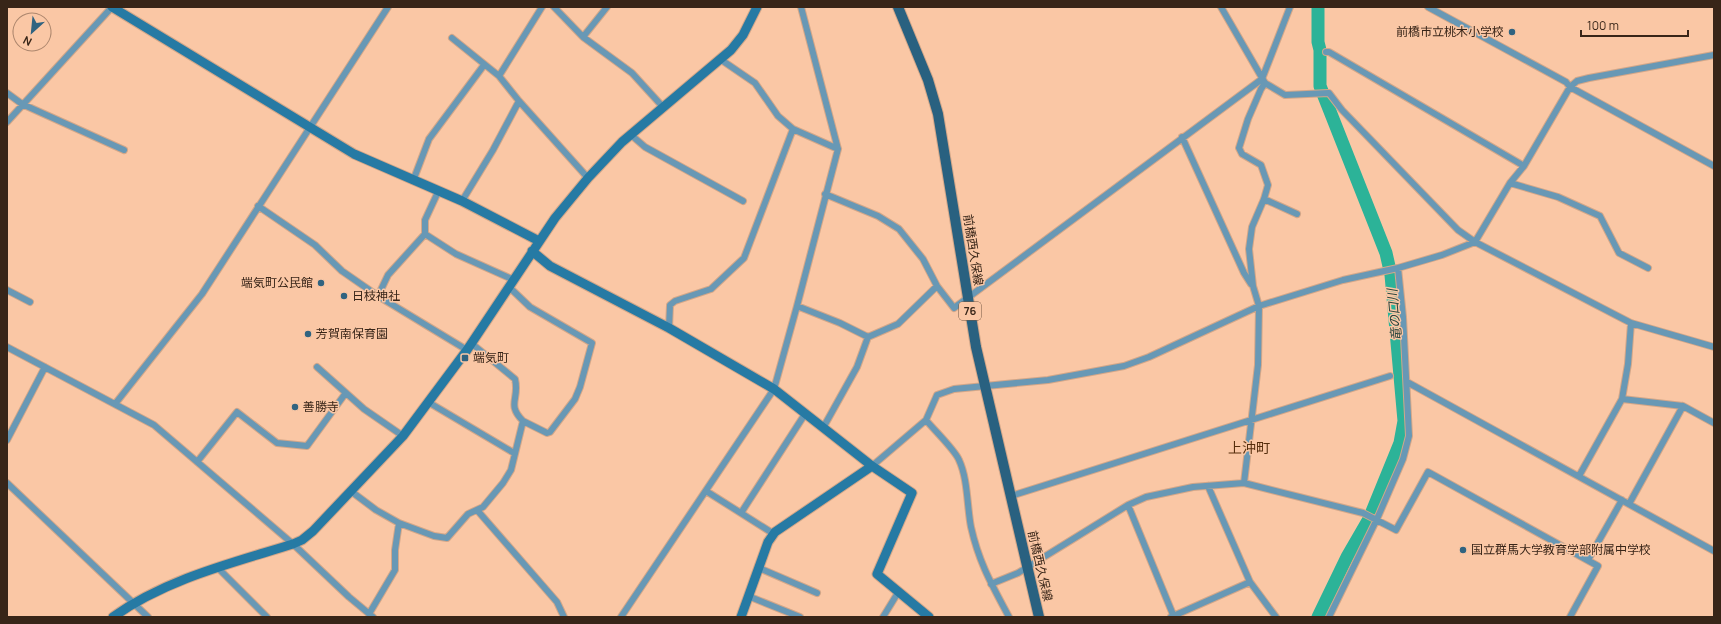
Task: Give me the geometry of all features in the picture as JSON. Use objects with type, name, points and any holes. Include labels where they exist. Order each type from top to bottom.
[{"type":"main road","name":"前橋西久保線","points":[[898,7],[928,80],[938,114],[976,347],[1039,617]]},
{"type":"street","points":[[7,122],[112,7],[354,154],[438,192],[462,201],[539,241]]},
{"type":"street","points":[[115,404],[202,294],[388,7]]},
{"type":"street","points":[[499,76],[542,7]]},
{"type":"street","points":[[554,7],[583,37],[632,73],[663,107]]},
{"type":"street","points":[[583,37],[607,7]]},
{"type":"street","points":[[114,617],[134,603],[217,567],[293,544],[313,532],[403,436],[469,346],[555,218],[588,178],[630,134],[732,50],[743,35],[757,7]]},
{"type":"street","points":[[621,617],[774,389],[838,149],[801,7]]},
{"type":"street","points":[[1221,7],[1263,81],[1286,95],[1328,93],[1352,121],[1458,230],[1475,242],[1631,323],[1714,347]]},
{"type":"street","points":[[1244,483],[1258,365],[1259,306],[1253,286],[1248,249],[1252,227],[1264,199],[1268,185],[1261,165],[1242,154],[1240,148],[1248,119],[1261,89],[1290,7]]},
{"type":"street","points":[[1428,7],[1566,82],[1570,87],[1714,166]]},
{"type":"street","points":[[452,38],[499,76],[519,101],[588,178]]},
{"type":"street","points":[[1326,52],[1330,52],[1524,166]]},
{"type":"street","points":[[741,617],[768,542],[774,534],[872,466],[926,420],[937,395],[954,389],[1048,380],[1124,366],[1149,357],[1259,306],[1343,280],[1398,268],[1442,255],[1475,242],[1510,183],[1524,166],[1570,87],[1577,81],[1714,55]]},
{"type":"street","points":[[720,59],[754,83],[778,116],[793,129],[838,149]]},
{"type":"street","points":[[413,181],[429,139],[484,65]]},
{"type":"street","points":[[826,194],[878,216],[899,229],[923,259],[937,286],[954,308],[968,300],[1182,138],[1263,81]]},
{"type":"street","points":[[7,93],[22,104],[124,150]]},
{"type":"street","points":[[462,201],[493,150],[519,101]]},
{"type":"street","points":[[669,328],[670,305],[675,300],[711,289],[744,258],[793,129]]},
{"type":"street","points":[[630,134],[645,147],[743,202]]},
{"type":"street","points":[[1182,138],[1244,273],[1253,286]]},
{"type":"street","points":[[1510,183],[1558,197],[1600,216],[1619,253],[1648,268]]},
{"type":"street","points":[[378,296],[388,275],[425,234],[425,220],[438,192]]},
{"type":"street","points":[[1264,199],[1297,214]]},
{"type":"street","points":[[258,206],[315,245],[342,271],[378,296],[469,346],[515,379],[517,388],[513,408],[515,414],[523,421],[546,433],[550,432],[575,399],[580,387],[592,342],[530,307],[511,283],[456,254],[425,234]]},
{"type":"street","points":[[532,252],[550,266],[669,328],[774,389],[872,466],[912,492],[877,574],[929,617]]},
{"type":"street","points":[[1329,617],[1403,459],[1409,436],[1403,317],[1398,268]]},
{"type":"street","points":[[823,428],[857,367],[868,337],[898,324],[937,286]]},
{"type":"street","points":[[7,290],[30,302]]},
{"type":"street","points":[[797,306],[840,323],[868,337]]},
{"type":"street","points":[[1579,476],[1622,400],[1628,364],[1631,323]]},
{"type":"street","points":[[7,347],[154,425],[293,544],[371,616],[395,570],[394,550],[399,523]]},
{"type":"street","points":[[317,367],[364,410],[403,436]]},
{"type":"street","points":[[7,440],[45,368]]},
{"type":"street","points":[[1011,496],[1390,376]]},
{"type":"street","points":[[1407,382],[1714,551]]},
{"type":"street","points":[[197,462],[237,412],[277,443],[308,446],[345,394]]},
{"type":"street","points":[[1622,400],[1683,406],[1714,423]]},
{"type":"street","points":[[428,402],[514,454]]},
{"type":"street","points":[[1629,504],[1683,406]]},
{"type":"street","points":[[741,513],[805,414]]},
{"type":"street","points":[[926,420],[959,460],[974,537],[984,570],[1009,617]]},
{"type":"street","points":[[352,492],[376,510],[399,523],[434,536],[447,538],[468,514],[483,507],[504,483],[511,470],[523,421]]},
{"type":"street","points":[[991,584],[1018,573],[1128,505],[1146,497],[1193,487],[1244,483],[1363,512],[1396,530],[1428,472],[1598,566],[1570,617]]},
{"type":"street","points":[[7,483],[148,617]]},
{"type":"street","points":[[1208,486],[1250,582],[1276,617]]},
{"type":"street","points":[[706,491],[774,534]]},
{"type":"street","points":[[1588,560],[1622,500]]},
{"type":"street","points":[[1128,505],[1173,617],[1250,582]]},
{"type":"street","points":[[477,510],[557,602],[564,617]]},
{"type":"street","points":[[217,567],[267,617]]},
{"type":"street","points":[[759,568],[817,593]]},
{"type":"street","points":[[883,617],[899,591]]},
{"type":"street","points":[[748,596],[800,617]]},
{"type":"waterway","name":"竜の口川","points":[[1318,7],[1320,86],[1386,253],[1391,275],[1404,421],[1400,443],[1369,519],[1347,557],[1318,617]]},
{"type":"place","name":"前橋市立桃木小学校","points":[[1512,32]]},
{"type":"place","name":"端気町公民館","points":[[321,283]]},
{"type":"place","name":"日枝神社","points":[[344,296]]},
{"type":"place","name":"芳賀南保育園","points":[[308,334]]},
{"type":"place","name":"端気町","points":[[465,358]]},
{"type":"place","name":"善勝寺","points":[[295,407]]},
{"type":"place","name":"国立群馬大学教育学部附属中学校","points":[[1463,550]]},
{"type":"district","name":"上沖町","points":[[1249,448]]}]
